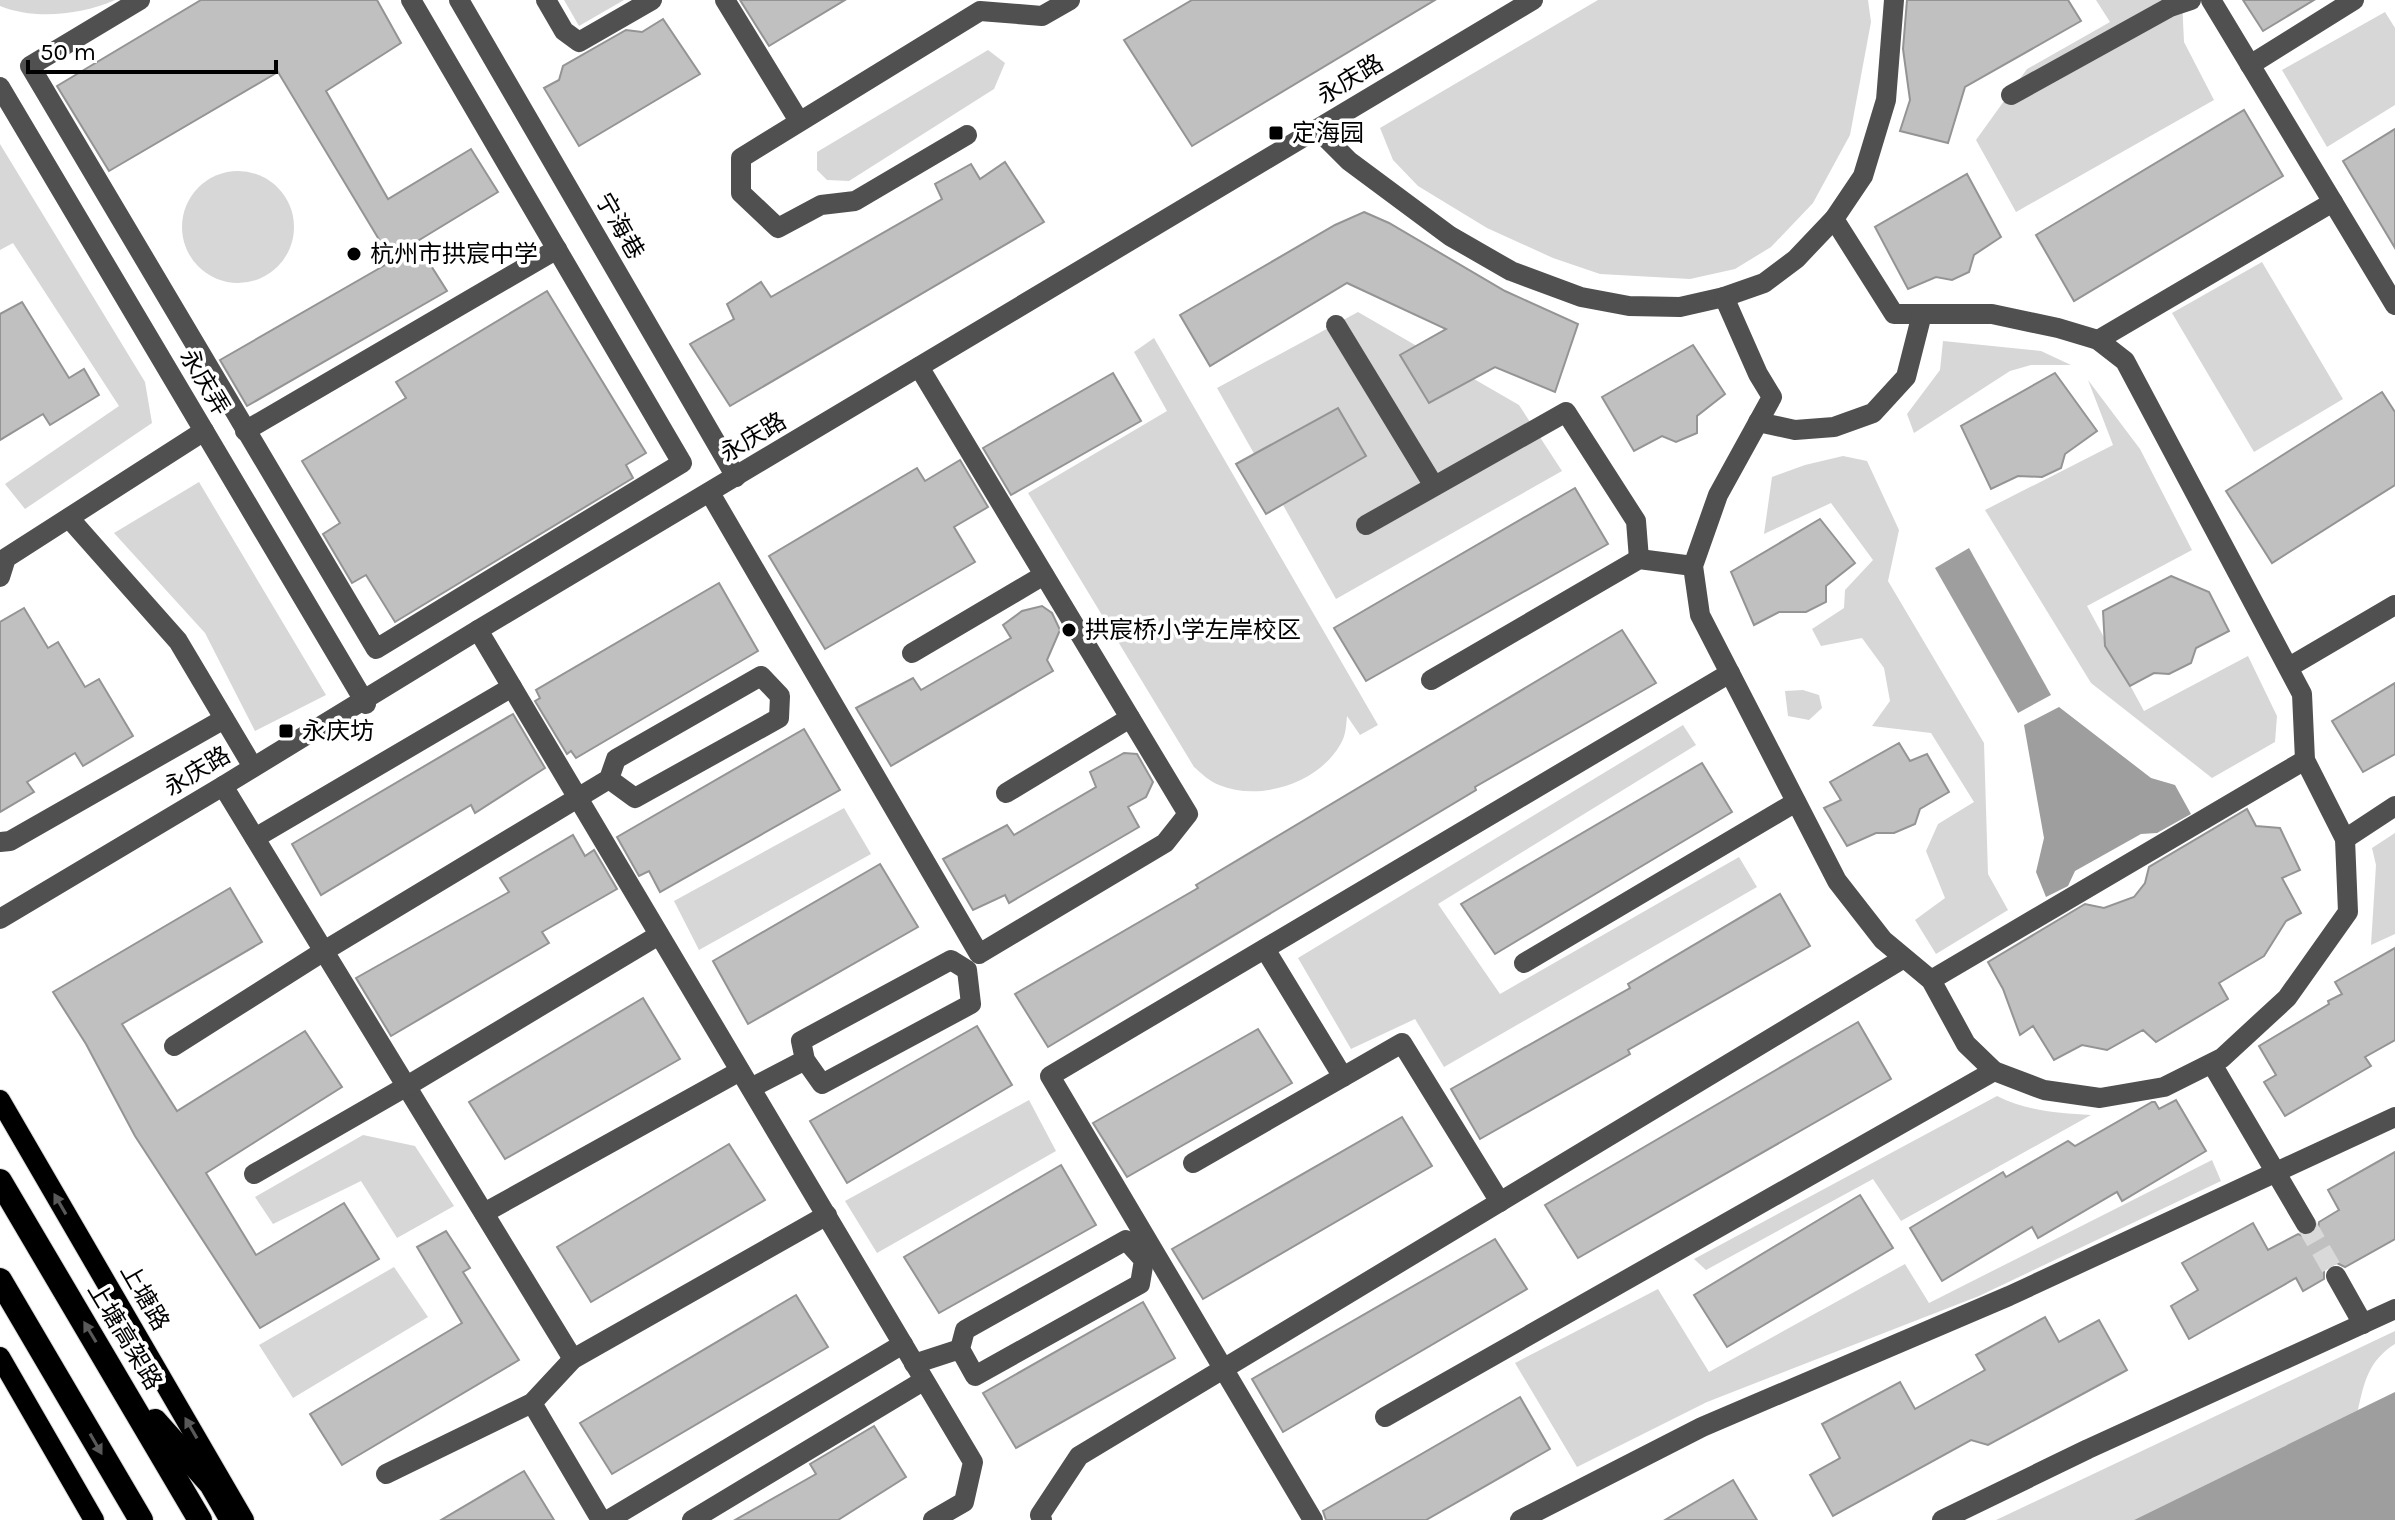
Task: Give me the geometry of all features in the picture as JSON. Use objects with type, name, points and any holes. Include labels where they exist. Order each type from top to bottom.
[{"type":"highway","name":"上塘高架路","points":[[0,1181],[200,1520]]},
{"type":"highway","points":[[0,1280],[141,1520]]},
{"type":"highway","points":[[118,1380],[211,1484],[232,1520]]},
{"type":"main road","name":"上塘路","points":[[0,1100],[244,1520]]},
{"type":"main road","points":[[0,1357],[94,1520]]},
{"type":"street","points":[[140,0],[30,66],[376,649],[682,463],[411,0]]},
{"type":"street","name":"宁海巷","points":[[459,0],[736,477]]},
{"type":"street","points":[[546,0],[564,31],[579,42],[652,0]]},
{"type":"street","points":[[725,0],[799,121]]},
{"type":"street","points":[[967,135],[855,201],[821,205],[778,228],[741,193],[741,158],[980,11],[1042,16],[1070,0]]},
{"type":"street","name":"永庆路","points":[[0,919],[1533,0]]},
{"type":"street","points":[[1317,129],[1349,161],[1450,236],[1511,271],[1581,297],[1629,306],[1680,307],[1724,297],[1764,283],[1796,259],[1834,219],[1863,176],[1886,100],[1894,0]]},
{"type":"street","points":[[2011,95],[2170,7],[2191,0]]},
{"type":"street","points":[[2211,0],[2395,305]]},
{"type":"street","points":[[2250,65],[2354,0]]},
{"type":"street","name":"永庆弄","points":[[0,87],[365,702]]},
{"type":"street","points":[[2098,340],[2333,202]]},
{"type":"street","points":[[1724,297],[1758,374],[1772,397],[1718,495],[1693,566],[1700,615],[1837,881],[1883,940],[1931,980],[1966,1044],[1994,1071],[2044,1090],[2100,1098],[2164,1087],[2222,1058],[2287,998],[2348,912],[2345,839],[2305,760],[2302,694],[2125,361],[2098,340],[1992,314],[1894,314],[1834,219]]},
{"type":"street","points":[[245,431],[557,249]]},
{"type":"street","points":[[124,297],[157,281]]},
{"type":"street","points":[[1758,422],[1795,430],[1834,427],[1873,413],[1906,377],[1922,314]]},
{"type":"street","points":[[1336,325],[1434,486]]},
{"type":"street","points":[[710,493],[979,954],[1165,843],[1188,814],[919,367]]},
{"type":"street","points":[[1366,525],[1566,412],[1636,521],[1639,559]]},
{"type":"street","points":[[2,563],[204,431]]},
{"type":"street","points":[[69,518],[178,641],[253,767]]},
{"type":"street","points":[[1431,680],[1639,559],[1693,566]]},
{"type":"street","points":[[912,653],[1044,575]]},
{"type":"street","points":[[2289,667],[2395,605]]},
{"type":"street","points":[[478,630],[973,1462],[964,1502],[933,1520]]},
{"type":"street","points":[[1313,1520],[1050,1076],[1730,673]]},
{"type":"street","points":[[174,1046],[324,951],[609,779],[616,759],[761,676],[780,696],[779,718],[635,798],[609,779]]},
{"type":"street","points":[[255,838],[512,687]]},
{"type":"street","points":[[1006,793],[1130,718]]},
{"type":"street","points":[[0,842],[10,841],[224,719]]},
{"type":"street","points":[[1931,980],[2305,760]]},
{"type":"street","points":[[223,786],[573,1359]]},
{"type":"street","points":[[1524,963],[1796,802]]},
{"type":"street","points":[[2345,839],[2395,806]]},
{"type":"street","points":[[254,1174],[659,935]]},
{"type":"street","points":[[1265,949],[1343,1077]]},
{"type":"street","points":[[1042,1520],[1040,1515],[1079,1456],[1904,958]]},
{"type":"street","points":[[951,960],[967,970],[971,1004],[822,1084],[805,1060],[801,1041],[951,960]]},
{"type":"street","points":[[1193,1163],[1402,1043],[1500,1202]]},
{"type":"street","points":[[484,1213],[746,1080],[805,1060]]},
{"type":"street","points":[[2212,1064],[2306,1224]]},
{"type":"street","points":[[1385,1417],[1994,1071]]},
{"type":"street","points":[[1520,1520],[1702,1427],[2009,1296],[2395,1117]]},
{"type":"street","points":[[386,1474],[532,1403],[573,1359],[827,1215]]},
{"type":"street","points":[[692,1520],[918,1372],[960,1349],[965,1330],[1126,1240],[1144,1260],[1140,1284],[975,1376],[960,1349]]},
{"type":"street","points":[[2336,1276],[2363,1324]]},
{"type":"street","points":[[1942,1520],[2088,1449],[2395,1309]]},
{"type":"street","points":[[608,1520],[903,1344]]},
{"type":"street","points":[[532,1403],[601,1520]]},
{"type":"shaded area","points":[[0,0],[115,0],[73,12],[42,14],[0,6]]},
{"type":"shaded area","points":[[564,0],[624,0],[579,26]]},
{"type":"shaded area","points":[[1598,0],[1868,0],[1871,22],[1850,135],[1813,203],[1771,247],[1735,269],[1690,279],[1600,274],[1553,258],[1487,228],[1418,186],[1393,160],[1380,128]]},
{"type":"shaded area","points":[[2096,0],[2182,0],[2184,42],[2214,100],[2016,212],[1976,140],[2027,69],[2110,22]]},
{"type":"shaded area","points":[[2385,12],[2395,28],[2395,105],[2327,147],[2282,70]]},
{"type":"shaded area","points":[[988,50],[1005,63],[994,89],[849,181],[827,180],[817,170],[817,152]]},
{"type":"shaded area","points":[[0,144],[145,382],[152,423],[25,509],[5,484],[119,406],[13,243],[0,250]]},
{"type":"shaded area","points":[[238,171],[259,175],[278,187],[290,206],[294,227],[290,248],[278,267],[259,279],[238,283],[217,279],[198,267],[186,248],[182,227],[186,206],[198,187],[217,175]]},
{"type":"shaded area","points":[[2262,262],[2343,399],[2254,452],[2172,313]]},
{"type":"shaded area","points":[[1358,312],[1519,405],[1562,471],[1336,599],[1217,388]]},
{"type":"shaded area","points":[[1154,338],[1378,725],[1360,735],[1347,716],[1343,738],[1330,758],[1318,770],[1287,786],[1270,790],[1235,790],[1212,782],[1194,767],[1028,493],[1167,411],[1134,352]]},
{"type":"shaded area","points":[[1943,341],[2041,351],[2071,365],[2031,365],[2010,371],[1914,433],[1907,414],[1940,370]]},
{"type":"shaded area","points":[[2088,380],[2140,449],[2192,550],[2087,606],[2144,711],[2248,656],[2277,716],[2275,742],[2212,778],[2091,683],[1985,510],[2113,445]]},
{"type":"shaded area","points":[[1843,456],[1867,461],[1899,530],[1888,581],[1984,743],[1988,874],[2008,910],[1936,954],[1915,920],[1945,898],[1926,851],[1938,824],[1974,802],[1931,733],[1872,726],[1890,701],[1884,668],[1862,638],[1821,646],[1812,629],[1844,608],[1845,590],[1873,560],[1831,503],[1764,534],[1772,477]]},
{"type":"shaded area","points":[[199,482],[326,695],[255,731],[205,633],[114,533]]},
{"type":"shaded area","points":[[1969,548],[2051,695],[2018,713],[1935,568]]},
{"type":"shaded area","points":[[1803,690],[1819,695],[1822,708],[1809,720],[1788,716],[1785,691]]},
{"type":"shaded area","points":[[2059,707],[2151,778],[2175,785],[2191,814],[2157,833],[2141,834],[2075,871],[2068,886],[2046,897],[2036,872],[2044,838],[2024,725]]},
{"type":"shaded area","points":[[1683,725],[1696,745],[1438,904],[1500,994],[1739,857],[1757,887],[1444,1067],[1415,1019],[1351,1049],[1298,958]]},
{"type":"shaded area","points":[[844,808],[871,854],[699,950],[674,901]]},
{"type":"shaded area","points":[[2395,833],[2395,934],[2371,945],[2376,865],[2372,848]]},
{"type":"shaded area","points":[[1997,1096],[2031,1108],[2091,1115],[1901,1221],[1873,1179],[1706,1270],[1694,1259]]},
{"type":"shaded area","points":[[1029,1100],[1056,1151],[877,1253],[845,1201]]},
{"type":"shaded area","points":[[363,1135],[415,1146],[454,1206],[397,1238],[361,1181],[273,1224],[255,1197]]},
{"type":"shaded area","points":[[2212,1160],[2221,1181],[1979,1296],[1707,1402],[1577,1467],[1515,1363],[1658,1289],[1709,1372],[1905,1264],[1929,1303]]},
{"type":"shaded area","points":[[394,1267],[428,1317],[293,1398],[259,1345]]},
{"type":"shaded area","points":[[2395,1331],[2395,1344],[2379,1357],[2369,1372],[2358,1410],[2134,1520],[1996,1520]]},
{"type":"shaded area","points":[[2395,1392],[2395,1520],[2134,1520],[2358,1410]]},
{"type":"building","points":[[201,0],[377,0],[401,43],[326,91],[388,199],[471,149],[498,192],[416,242],[447,291],[247,406],[220,360],[392,261],[278,72],[109,171],[57,86]]},
{"type":"building","points":[[740,0],[845,0],[769,46]]},
{"type":"building","points":[[1192,0],[1435,0],[1192,146],[1124,40]]},
{"type":"building","points":[[1907,0],[2068,0],[2081,21],[1965,87],[1948,143],[1900,131],[1910,100],[1903,49]]},
{"type":"building","points":[[2243,0],[2314,0],[2263,31]]},
{"type":"building","points":[[663,19],[700,74],[579,146],[544,88],[559,80],[563,66],[626,30],[642,32]]},
{"type":"building","points":[[2244,110],[2283,176],[2074,301],[2036,235]]},
{"type":"building","points":[[2395,129],[2395,248],[2343,161]]},
{"type":"building","points":[[1005,162],[1044,222],[730,406],[690,344],[734,319],[727,304],[761,282],[771,297],[942,199],[935,184],[971,164],[980,179]]},
{"type":"building","points":[[1967,174],[2001,237],[1974,255],[1969,272],[1952,280],[1936,277],[1908,289],[1875,227]]},
{"type":"building","points":[[1364,212],[1389,223],[1505,291],[1578,324],[1555,392],[1495,367],[1429,403],[1400,355],[1446,329],[1347,283],[1210,366],[1180,315],[1335,225]]},
{"type":"building","points":[[547,291],[646,453],[626,465],[633,478],[395,622],[366,575],[352,583],[323,534],[340,523],[302,461],[406,398],[396,382]]},
{"type":"building","points":[[22,302],[69,378],[84,369],[99,395],[50,425],[43,414],[0,440],[0,314]]},
{"type":"building","points":[[1693,345],[1725,394],[1697,416],[1697,433],[1676,442],[1662,436],[1634,451],[1602,397]]},
{"type":"building","points":[[1113,373],[1141,421],[1011,495],[983,448]]},
{"type":"building","points":[[2055,373],[2097,431],[2065,454],[2061,468],[2042,477],[2018,476],[1991,489],[1961,426]]},
{"type":"building","points":[[2382,392],[2395,412],[2395,485],[2272,563],[2226,491]]},
{"type":"building","points":[[1338,408],[1366,456],[1266,514],[1236,464]]},
{"type":"building","points":[[960,460],[988,507],[954,527],[975,562],[825,649],[769,556],[917,468],[925,481]]},
{"type":"building","points":[[1575,488],[1608,544],[1366,681],[1334,628]]},
{"type":"building","points":[[1820,519],[1855,563],[1826,586],[1826,602],[1806,612],[1779,612],[1754,625],[1731,572]]},
{"type":"building","points":[[2171,576],[2209,592],[2229,631],[2196,648],[2191,663],[2169,674],[2154,673],[2130,686],[2105,646],[2103,611]]},
{"type":"building","points":[[719,583],[758,651],[576,758],[571,751],[567,754],[535,701],[540,698],[536,690]]},
{"type":"building","points":[[1042,606],[1052,613],[1060,630],[1047,660],[1053,671],[891,766],[856,708],[913,678],[921,690],[1011,638],[1003,625],[1022,611]]},
{"type":"building","points":[[24,608],[48,648],[58,642],[85,687],[99,679],[133,736],[83,766],[75,753],[27,782],[34,792],[0,812],[0,622]]},
{"type":"building","points":[[1622,630],[1656,683],[1475,787],[1476,790],[1048,1047],[1015,994],[1198,888],[1196,885]]},
{"type":"building","points":[[2395,683],[2395,754],[2363,772],[2332,721]]},
{"type":"building","points":[[513,714],[545,768],[475,813],[471,805],[321,895],[292,844]]},
{"type":"building","points":[[804,729],[840,790],[660,892],[649,871],[639,876],[617,837]]},
{"type":"building","points":[[1899,743],[1910,761],[1927,754],[1949,792],[1920,809],[1915,824],[1894,833],[1876,833],[1847,846],[1824,808],[1841,800],[1830,782]]},
{"type":"building","points":[[1124,753],[1137,754],[1153,782],[1146,797],[1128,807],[1139,827],[1009,903],[1005,895],[973,910],[943,859],[1007,825],[1014,835],[1096,787],[1090,772]]},
{"type":"building","points":[[1702,763],[1732,812],[1495,954],[1461,904]]},
{"type":"building","points":[[2247,809],[2256,826],[2280,828],[2300,870],[2282,878],[2301,913],[2286,921],[2264,956],[2219,983],[2228,999],[2156,1042],[2143,1030],[2107,1050],[2082,1045],[2054,1060],[2033,1026],[2020,1035],[2003,989],[1988,962],[2085,904],[2104,908],[2134,897],[2145,883],[2149,867]]},
{"type":"building","points":[[573,835],[585,856],[594,850],[617,889],[542,932],[549,943],[391,1036],[356,978],[509,892],[500,878]]},
{"type":"building","points":[[880,864],[918,927],[748,1024],[713,961]]},
{"type":"building","points":[[230,888],[262,942],[122,1024],[177,1111],[305,1031],[342,1087],[206,1173],[256,1255],[344,1203],[379,1259],[260,1328],[135,1136],[86,1044],[53,992]]},
{"type":"building","points":[[1780,894],[1810,946],[1480,1139],[1451,1089],[1630,988],[1628,984]]},
{"type":"building","points":[[2395,948],[2395,1040],[2365,1057],[2371,1066],[2285,1116],[2264,1082],[2276,1075],[2259,1046],[2342,994],[2335,982]]},
{"type":"building","points":[[643,998],[680,1059],[505,1159],[469,1102]]},
{"type":"building","points":[[1858,1022],[1891,1079],[1578,1258],[1545,1205]]},
{"type":"building","points":[[977,1026],[1012,1085],[847,1183],[810,1121]]},
{"type":"building","points":[[1258,1029],[1292,1083],[1127,1177],[1093,1123]]},
{"type":"building","points":[[2176,1100],[2206,1151],[2122,1201],[2117,1192],[2038,1238],[2032,1227],[1942,1281],[1910,1228],[2003,1172],[2006,1177],[2068,1141],[2075,1146],[2152,1102],[2159,1109]]},
{"type":"building","points":[[1402,1117],[1432,1166],[1203,1299],[1172,1249]]},
{"type":"building","points":[[729,1144],[765,1200],[591,1302],[557,1247]]},
{"type":"building","points":[[2395,1152],[2395,1239],[2345,1267],[2337,1263],[2329,1265],[2324,1270],[2324,1279],[2303,1291],[2296,1278],[2189,1339],[2171,1306],[2198,1290],[2182,1263],[2253,1223],[2268,1250],[2298,1234],[2312,1236],[2318,1230],[2319,1222],[2339,1210],[2328,1190]]},
{"type":"building","points":[[1061,1165],[1096,1225],[939,1313],[904,1257]]},
{"type":"building","points":[[1860,1195],[1893,1248],[1727,1347],[1694,1295]]},
{"type":"building","points":[[446,1231],[470,1268],[463,1272],[519,1360],[342,1465],[310,1414],[462,1323],[417,1247]]},
{"type":"building","points":[[1495,1239],[1527,1289],[1283,1432],[1252,1379]]},
{"type":"building","points":[[796,1295],[828,1347],[612,1474],[580,1423]]},
{"type":"building","points":[[1143,1302],[1175,1358],[1016,1448],[983,1393]]},
{"type":"building","points":[[2045,1317],[2059,1342],[2099,1320],[2127,1370],[1988,1445],[1971,1440],[1833,1516],[1810,1475],[1840,1458],[1822,1424],[1900,1382],[1915,1409],[1985,1370],[1976,1355]]},
{"type":"building","points":[[1520,1397],[1550,1449],[1426,1520],[1326,1520],[1323,1511]]},
{"type":"building","points":[[874,1426],[906,1477],[838,1520],[735,1520],[816,1474],[810,1464]]},
{"type":"building","points":[[524,1471],[554,1520],[441,1520]]},
{"type":"building","points":[[1733,1480],[1757,1520],[1665,1520]]},
{"type":"tunnel","points":[[2306,1224],[2336,1276]]},
{"type":"place","name":"定海园","points":[[1276,133]]},
{"type":"place","name":"杭州市拱宸中学","points":[[354,254]]},
{"type":"place","name":"拱宸桥小学左岸校区","points":[[1069,630]]},
{"type":"place","name":"永庆坊","points":[[286,731]]}]
